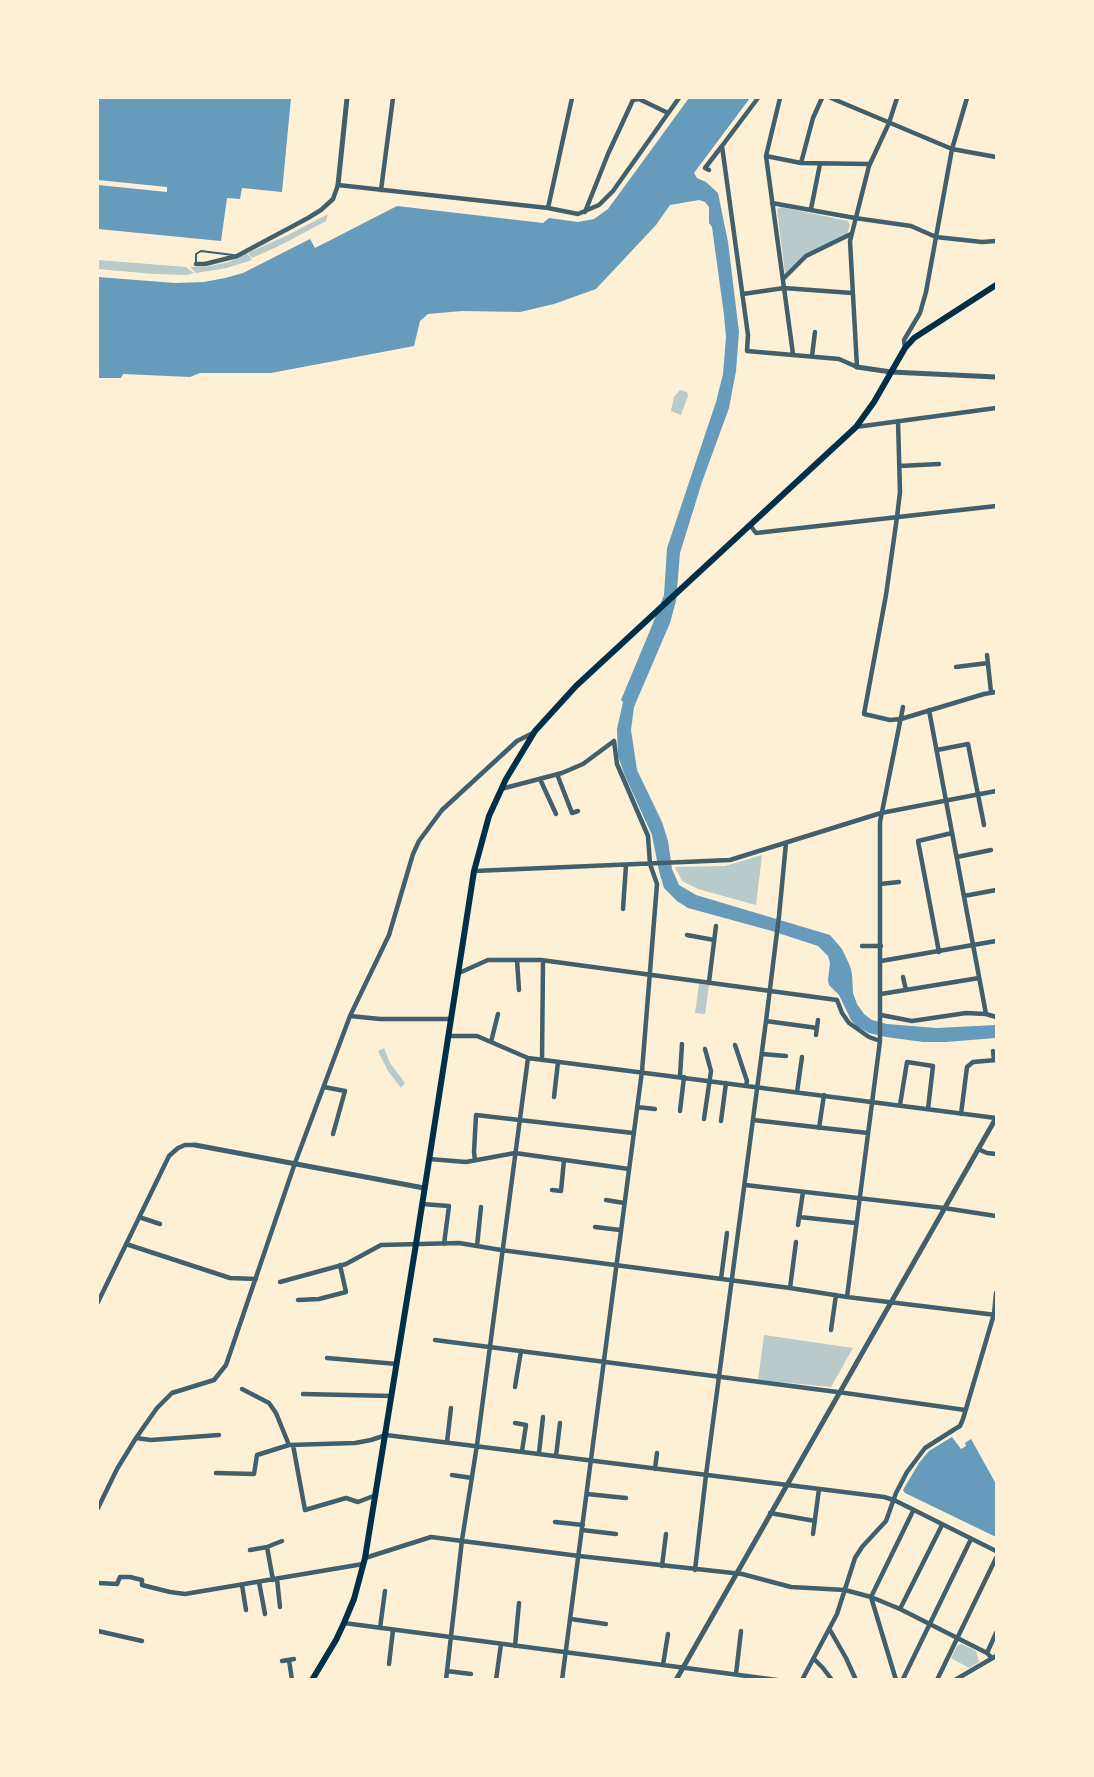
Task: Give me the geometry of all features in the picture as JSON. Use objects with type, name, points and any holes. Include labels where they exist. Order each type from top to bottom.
[{"type":"main road","points":[[312,1680],[344,1623],[354,1599],[364,1561],[386,1435],[474,871],[489,816],[501,789],[535,731],[576,686],[856,427],[874,402],[905,348],[924,331],[996,285]]},
{"type":"street","points":[[196,264],[237,256],[321,210],[333,199],[338,185],[347,98]]},
{"type":"street","points":[[381,190],[393,98]]},
{"type":"street","points":[[548,208],[572,98]]},
{"type":"street","points":[[338,185],[548,208],[578,214],[599,205],[613,191],[678,98]]},
{"type":"street","points":[[709,170],[705,168],[758,98]]},
{"type":"street","points":[[780,98],[766,156],[793,354]]},
{"type":"street","points":[[801,163],[813,118],[822,98]]},
{"type":"street","points":[[833,98],[952,149],[996,157]]},
{"type":"street","points":[[857,367],[851,234],[869,164],[889,123],[897,98]]},
{"type":"street","points":[[905,348],[904,340],[920,313],[926,292],[952,149],[967,98]]},
{"type":"street","points":[[585,212],[633,100],[639,99],[668,113]]},
{"type":"street","points":[[722,146],[743,294],[748,336],[747,351],[839,359],[857,367],[891,372],[996,377]]},
{"type":"street","points":[[766,156],[801,163],[869,164]]},
{"type":"street","points":[[811,209],[820,164]]},
{"type":"street","points":[[772,203],[911,226],[936,237],[996,242]]},
{"type":"street","points":[[783,279],[806,256],[851,234]]},
{"type":"street","points":[[743,294],[784,288],[852,292]]},
{"type":"street","points":[[812,356],[815,332]]},
{"type":"street","points":[[856,427],[996,408]]},
{"type":"street","points":[[898,421],[900,492],[886,595],[864,714],[890,720],[901,719],[994,692],[987,655]]},
{"type":"street","points":[[929,457],[930,464]]},
{"type":"street","points":[[900,466],[939,464]]},
{"type":"street","points":[[750,525],[756,533],[996,506]]},
{"type":"street","points":[[956,667],[988,663]]},
{"type":"street","points":[[966,666],[966,674]]},
{"type":"street","points":[[847,1296],[880,1041],[881,813],[903,707]]},
{"type":"street","points":[[929,710],[986,1014]]},
{"type":"street","points":[[98,1506],[117,1469],[157,1408],[172,1393],[214,1380],[226,1365],[295,1163],[350,1016],[389,935],[419,841],[442,810],[517,741],[535,731]]},
{"type":"street","points":[[501,789],[557,774],[583,764],[614,741],[617,764],[648,836],[650,864],[657,884],[642,1071],[562,1680]]},
{"type":"street","points":[[937,750],[968,744],[984,825]]},
{"type":"street","points":[[557,774],[571,805],[572,813],[578,811]]},
{"type":"street","points":[[540,779],[556,814]]},
{"type":"street","points":[[474,871],[730,860],[881,813],[996,791]]},
{"type":"street","points":[[939,951],[918,841],[952,833]]},
{"type":"street","points":[[695,1570],[758,1087],[786,843]]},
{"type":"street","points":[[957,857],[991,850]]},
{"type":"street","points":[[623,909],[626,865]]},
{"type":"street","points":[[880,884],[899,882]]},
{"type":"street","points":[[964,896],[996,890]]},
{"type":"street","points":[[709,982],[716,926]]},
{"type":"street","points":[[687,935],[714,940]]},
{"type":"street","points":[[881,961],[996,941]]},
{"type":"street","points":[[862,946],[881,946]]},
{"type":"street","points":[[459,973],[488,960],[543,961],[837,1000],[849,1023],[868,1037],[880,1041]]},
{"type":"street","points":[[517,960],[519,990]]},
{"type":"street","points":[[542,1060],[543,961]]},
{"type":"street","points":[[903,977],[906,990]]},
{"type":"street","points":[[881,994],[979,978]]},
{"type":"street","points":[[881,1015],[912,1021],[966,1013],[996,1017]]},
{"type":"street","points":[[491,1042],[498,1014]]},
{"type":"street","points":[[350,1016],[380,1019],[451,1019]]},
{"type":"street","points":[[816,1035],[818,1020]]},
{"type":"street","points":[[766,1022],[817,1028]]},
{"type":"street","points":[[448,1036],[477,1036],[528,1058],[996,1118],[676,1680]]},
{"type":"street","points":[[680,1112],[682,1044]]},
{"type":"street","points":[[735,1045],[747,1081],[746,1086]]},
{"type":"street","points":[[704,1119],[711,1071],[705,1049]]},
{"type":"street","points":[[962,1114],[968,1067],[973,1062],[995,1060],[993,1051]]},
{"type":"street","points":[[762,1054],[786,1056]]},
{"type":"street","points":[[797,1092],[801,1057]]},
{"type":"street","points":[[446,1680],[462,1540],[477,1445],[528,1058]]},
{"type":"street","points":[[554,1097],[558,1062]]},
{"type":"street","points":[[900,1105],[907,1062],[933,1066],[928,1109]]},
{"type":"street","points":[[721,1121],[726,1083]]},
{"type":"street","points":[[324,1087],[345,1091],[333,1134]]},
{"type":"street","points":[[819,1128],[824,1095]]},
{"type":"street","points":[[637,1107],[656,1109]]},
{"type":"street","points":[[475,1160],[476,1115],[633,1133]]},
{"type":"street","points":[[753,1120],[868,1133]]},
{"type":"street","points":[[98,1302],[169,1156],[185,1145],[424,1188]]},
{"type":"street","points":[[978,1149],[996,1154]]},
{"type":"street","points":[[429,1159],[466,1162],[515,1153],[629,1169]]},
{"type":"street","points":[[552,1190],[561,1191],[564,1160]]},
{"type":"street","points":[[745,1185],[996,1216]]},
{"type":"street","points":[[798,1225],[803,1192]]},
{"type":"street","points":[[606,1200],[624,1203]]},
{"type":"street","points":[[422,1204],[449,1206],[444,1244]]},
{"type":"street","points":[[477,1246],[481,1207]]},
{"type":"street","points":[[139,1217],[160,1224]]},
{"type":"street","points":[[799,1217],[856,1223]]},
{"type":"street","points":[[595,1227],[620,1230]]},
{"type":"street","points":[[721,1279],[727,1233]]},
{"type":"street","points":[[790,1287],[796,1242]]},
{"type":"street","points":[[280,1282],[340,1265],[381,1245],[459,1243],[836,1295],[995,1314]]},
{"type":"street","points":[[126,1244],[223,1276],[256,1279]]},
{"type":"street","points":[[298,1300],[319,1299],[346,1292],[340,1265]]},
{"type":"street","points":[[802,1680],[837,1614],[855,1558],[886,1521],[907,1472],[925,1448],[960,1426],[995,1314],[996,1293]]},
{"type":"street","points":[[831,1330],[836,1295]]},
{"type":"street","points":[[435,1340],[965,1410]]},
{"type":"street","points":[[515,1387],[521,1352]]},
{"type":"street","points":[[327,1358],[397,1364]]},
{"type":"street","points":[[242,1389],[269,1403],[276,1413],[291,1445],[305,1510],[346,1498],[358,1502],[376,1495]]},
{"type":"street","points":[[303,1394],[392,1396]]},
{"type":"street","points":[[317,1402],[318,1395]]},
{"type":"street","points":[[447,1442],[451,1408]]},
{"type":"street","points":[[539,1453],[543,1417]]},
{"type":"street","points":[[515,1423],[526,1425],[522,1451]]},
{"type":"street","points":[[556,1456],[560,1423]]},
{"type":"street","points":[[136,1438],[151,1440],[219,1435]]},
{"type":"street","points":[[216,1473],[254,1474],[257,1455],[291,1445],[355,1443],[386,1435],[884,1497],[996,1551]]},
{"type":"street","points":[[655,1469],[657,1453]]},
{"type":"street","points":[[452,1475],[472,1478]]},
{"type":"street","points":[[813,1534],[819,1489]]},
{"type":"street","points":[[587,1494],[626,1498]]},
{"type":"street","points":[[896,1680],[871,1597],[913,1511]]},
{"type":"street","points":[[770,1514],[815,1521]]},
{"type":"street","points":[[555,1522],[616,1534]]},
{"type":"street","points":[[900,1609],[942,1525]]},
{"type":"street","points":[[662,1566],[666,1534]]},
{"type":"street","points":[[98,1583],[117,1584],[120,1576],[130,1577],[142,1580],[142,1585],[170,1593],[185,1594],[364,1561],[431,1537],[462,1540],[737,1574],[791,1587],[845,1590],[871,1597],[900,1609],[994,1657],[955,1680]]},
{"type":"street","points":[[908,1680],[902,1679],[970,1539]]},
{"type":"street","points":[[250,1550],[282,1541]]},
{"type":"street","points":[[267,1547],[280,1607]]},
{"type":"street","points":[[938,1680],[996,1558]]},
{"type":"street","points":[[259,1582],[265,1614]]},
{"type":"street","points":[[242,1585],[246,1610]]},
{"type":"street","points":[[380,1628],[385,1591]]},
{"type":"street","points":[[515,1646],[519,1603]]},
{"type":"street","points":[[571,1619],[606,1624]]},
{"type":"street","points":[[344,1623],[777,1680]]},
{"type":"street","points":[[389,1664],[393,1630]]},
{"type":"street","points":[[830,1630],[856,1680]]},
{"type":"street","points":[[98,1631],[142,1641]]},
{"type":"street","points":[[734,1676],[741,1631]]},
{"type":"street","points":[[987,1653],[996,1633]]},
{"type":"street","points":[[663,1665],[668,1634]]},
{"type":"street","points":[[496,1680],[501,1644]]},
{"type":"street","points":[[813,1659],[832,1680]]},
{"type":"street","points":[[282,1661],[291,1660],[292,1680]]},
{"type":"street","points":[[447,1671],[471,1674]]},
{"type":"lane","points":[[196,264],[196,254],[201,251],[237,256]]},
{"type":"shaded area","points":[[781,207],[848,221],[850,225],[847,235],[804,256],[785,274],[777,209]]},
{"type":"shaded area","points":[[328,214],[326,221],[281,245],[252,258],[248,253],[290,234]]},
{"type":"shaded area","points":[[247,253],[252,260],[227,268],[196,273],[190,267],[205,267],[229,262]]},
{"type":"shaded area","points":[[98,260],[186,267],[194,273],[187,275],[154,274],[98,269]]},
{"type":"shaded area","points":[[680,390],[687,392],[688,396],[681,415],[671,411],[674,397]]},
{"type":"shaded area","points":[[762,855],[756,905],[698,889],[682,881],[675,867],[725,866]]},
{"type":"shaded area","points":[[699,984],[709,985],[705,1014],[695,1013]]},
{"type":"shaded area","points":[[384,1048],[390,1063],[405,1083],[401,1088],[388,1071],[378,1051]]},
{"type":"shaded area","points":[[764,1335],[853,1348],[831,1387],[758,1380]]},
{"type":"shaded area","points":[[961,1644],[976,1651],[979,1662],[969,1668],[951,1658],[957,1646]]},
{"type":"water","points":[[98,98],[291,98],[282,192],[242,188],[240,199],[227,198],[221,241],[98,229]]},
{"type":"water","points":[[689,98],[750,98],[694,173],[697,178],[706,182],[718,193],[728,242],[739,332],[736,371],[729,408],[702,482],[680,553],[676,601],[670,623],[634,707],[631,730],[637,770],[662,822],[668,841],[672,869],[679,885],[696,895],[830,935],[842,949],[850,966],[853,993],[857,1004],[872,1020],[887,1024],[936,1028],[996,1025],[996,1038],[923,1042],[869,1033],[856,1026],[851,1020],[839,995],[829,985],[830,963],[828,956],[818,946],[688,908],[677,901],[664,888],[652,835],[618,756],[617,729],[623,702],[621,700],[664,595],[667,548],[716,402],[723,374],[726,337],[724,315],[712,227],[709,223],[709,207],[705,202],[699,200],[670,205],[656,225],[596,289],[554,304],[520,312],[462,311],[428,314],[420,321],[414,346],[271,373],[200,373],[190,377],[123,374],[121,378],[98,378],[98,277],[175,283],[204,282],[225,278],[243,273],[310,239],[315,248],[397,206],[543,223],[549,218],[578,222],[594,219],[608,209]]},
{"type":"water","points":[[952,1437],[961,1449],[971,1439],[996,1484],[996,1537],[903,1490],[929,1451]]},
{"type":"pier","points":[[98,180],[167,187],[167,192],[98,185]]}]
